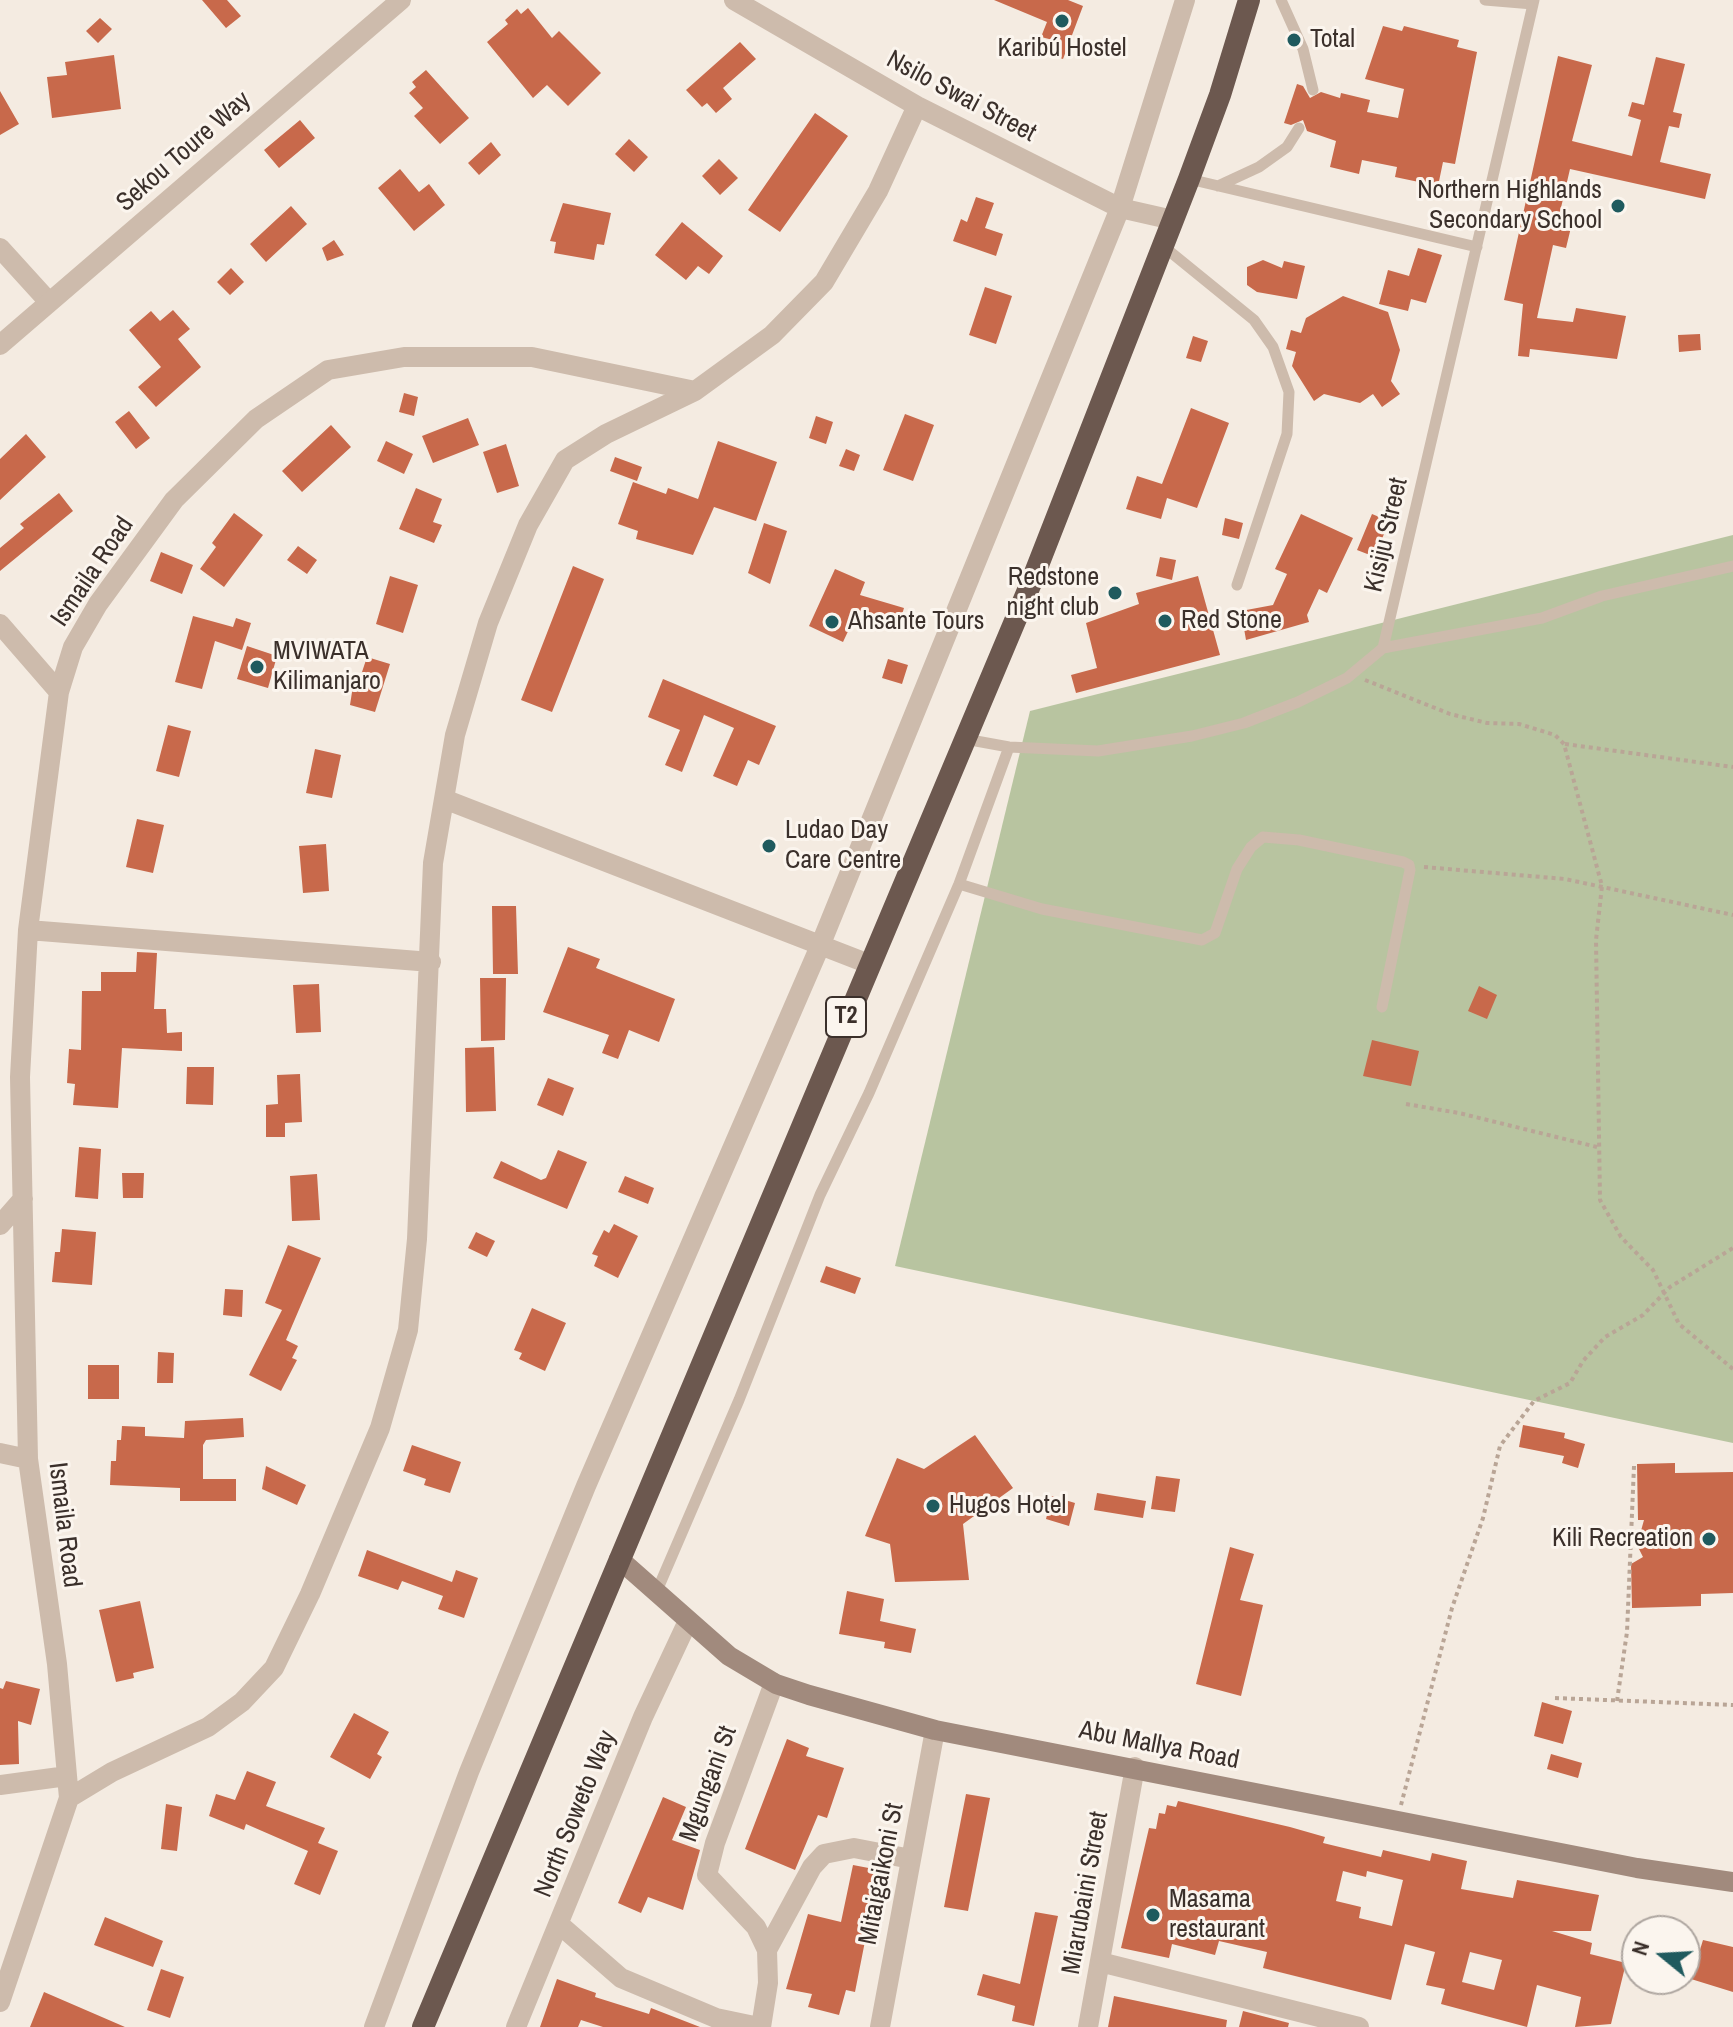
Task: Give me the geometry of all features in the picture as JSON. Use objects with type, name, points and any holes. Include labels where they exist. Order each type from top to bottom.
[{"type":"highway","name":"T2","points":[[423,2027],[1031,583],[1189,179],[1220,95],[1249,0]]},
{"type":"main road","name":"Abu Mallya Road","points":[[619,1559],[729,1656],[774,1683],[935,1730],[1637,1868],[1733,1882]]},
{"type":"street","name":"Sekou Toure Way","points":[[0,345],[401,0]]},
{"type":"street","name":"Nsilo Swai Street","points":[[734,0],[917,106],[1120,208],[1173,220]]},
{"type":"street","points":[[374,2027],[469,1772],[586,1486],[820,946],[1120,208],[1185,0]]},
{"type":"street","points":[[69,1798],[112,1772],[208,1727],[242,1702],[274,1668],[310,1594],[380,1428],[408,1330],[417,1239],[433,863],[455,735],[488,623],[528,525],[565,460],[606,434],[695,391],[772,335],[824,282],[878,191],[917,106]]},
{"type":"street","points":[[0,248],[49,302]]},
{"type":"street","name":"Ismaila Road","points":[[0,2002],[69,1798],[57,1664],[28,1459],[20,1077],[28,930],[59,692],[73,647],[98,604],[174,500],[256,419],[328,370],[404,357],[532,357],[695,391]]},
{"type":"street","points":[[1,626],[59,692]]},
{"type":"street","points":[[444,799],[869,964]]},
{"type":"street","points":[[28,930],[431,962]]},
{"type":"street","points":[[0,1225],[23,1199]]},
{"type":"street","points":[[0,1453],[28,1459]]},
{"type":"street","name":"North Soweto Way","points":[[516,2027],[643,1717],[688,1621]]},
{"type":"street","name":"Mgungani St","points":[[767,1950],[756,1927],[707,1875],[715,1843],[774,1683]]},
{"type":"street","name":"Mitaigaikoni St","points":[[880,2027],[935,1730]]},
{"type":"street","name":"Miarubaini Street","points":[[1088,2027],[1135,1767]]},
{"type":"street","points":[[0,1785],[67,1776]]},
{"type":"street","points":[[560,1925],[621,1978],[714,2022],[760,2027],[768,1983],[767,1950],[812,1867],[824,1854],[854,1848],[911,1859]]},
{"type":"street","points":[[1100,1962],[1292,2018],[1359,2027]]},
{"type":"lane","points":[[1281,0],[1303,49],[1313,90]]},
{"type":"lane","points":[[1485,0],[1534,2]]},
{"type":"lane","name":"Kisiju Street","points":[[1383,648],[1534,2]]},
{"type":"lane","points":[[1218,187],[1259,167],[1287,147],[1299,128]]},
{"type":"lane","points":[[1189,179],[1477,247]]},
{"type":"lane","points":[[1163,246],[1254,320],[1273,347],[1289,392],[1287,434],[1237,585]]},
{"type":"lane","points":[[964,739],[1009,747],[1098,751],[1192,736],[1244,723],[1285,708],[1351,675],[1383,648],[1542,618],[1602,596],[1733,566]]},
{"type":"lane","points":[[656,1593],[739,1400],[820,1195],[869,1093],[959,884],[1009,747]]},
{"type":"lane","points":[[959,884],[1042,909],[1202,940],[1215,933],[1237,869],[1251,847],[1263,837],[1299,840],[1409,865],[1382,1007]]},
{"type":"path","points":[[1351,675],[1450,714],[1487,723],[1519,724],[1555,735],[1564,744],[1602,886],[1596,940],[1597,1185],[1605,1213],[1621,1237],[1653,1270],[1684,1330],[1733,1369]]},
{"type":"path","points":[[1564,744],[1733,767]]},
{"type":"path","points":[[1409,865],[1450,872],[1542,876],[1733,915]]},
{"type":"path","points":[[1406,1104],[1459,1113],[1597,1147]]},
{"type":"path","points":[[1397,1819],[1444,1636],[1483,1518],[1500,1446],[1534,1401],[1570,1383],[1583,1361],[1605,1337],[1643,1315],[1663,1292],[1733,1248]]},
{"type":"path","points":[[1617,1701],[1627,1632],[1634,1466]]},
{"type":"path","points":[[1555,1698],[1733,1705]]},
{"type":"green space","points":[[1733,535],[1733,1443],[895,1266],[1030,711]]},
{"type":"building","points":[[202,0],[227,0],[241,16],[226,28]]},
{"type":"building","name":"Karibú Hostel","points":[[994,0],[1068,0],[1083,6],[1063,59],[1044,52],[1049,39],[1041,37],[1047,22]]},
{"type":"building","points":[[528,8],[552,38],[559,31],[601,73],[568,106],[547,85],[533,98],[487,42],[508,24],[505,20],[517,9],[521,14]]},
{"type":"building","points":[[100,18],[112,29],[98,43],[86,31]]},
{"type":"building","points":[[1383,26],[1402,31],[1404,26],[1459,40],[1457,47],[1477,52],[1455,164],[1443,162],[1438,186],[1395,177],[1397,167],[1362,160],[1359,174],[1330,167],[1336,141],[1307,131],[1303,120],[1291,125],[1284,123],[1297,84],[1303,86],[1310,98],[1321,92],[1340,98],[1341,93],[1370,100],[1367,112],[1398,118],[1404,89],[1365,79]]},
{"type":"building","points":[[740,42],[756,59],[723,88],[732,99],[716,113],[707,103],[702,107],[686,90]]},
{"type":"building","points":[[114,55],[121,109],[52,118],[47,77],[67,75],[65,62]]},
{"type":"building","points":[[1558,56],[1592,65],[1572,141],[1632,156],[1641,120],[1628,116],[1632,102],[1644,105],[1656,57],[1685,64],[1673,112],[1682,114],[1679,128],[1669,126],[1660,162],[1711,174],[1705,199],[1570,169],[1560,212],[1574,215],[1566,248],[1553,245],[1537,318],[1573,322],[1576,308],[1626,316],[1617,359],[1530,349],[1529,357],[1518,356],[1523,304],[1504,300]]},
{"type":"building","points":[[426,70],[469,118],[440,144],[414,116],[423,108],[409,93],[416,87],[412,82]]},
{"type":"building","points":[[0,91],[19,124],[0,135]]},
{"type":"building","points":[[815,113],[848,136],[780,232],[748,210]]},
{"type":"building","points":[[300,120],[315,138],[279,168],[264,150]]},
{"type":"building","points":[[629,139],[648,157],[634,172],[615,154]]},
{"type":"building","points":[[491,142],[501,155],[479,175],[468,163]]},
{"type":"building","points":[[719,159],[738,178],[720,195],[702,176]]},
{"type":"building","points":[[400,169],[419,192],[429,184],[445,205],[414,231],[378,188]]},
{"type":"building","points":[[976,197],[994,203],[985,228],[1003,234],[996,256],[953,241],[961,219],[967,222]]},
{"type":"building","points":[[563,203],[611,213],[604,245],[597,244],[594,260],[554,253],[556,242],[550,241]]},
{"type":"building","points":[[291,206],[307,224],[266,262],[250,244]]},
{"type":"building","points":[[682,222],[723,256],[709,274],[698,266],[686,280],[655,255]]},
{"type":"building","points":[[334,240],[344,255],[327,261],[322,248]]},
{"type":"building","points":[[1418,248],[1442,255],[1426,303],[1411,299],[1408,311],[1379,304],[1388,270],[1409,276]]},
{"type":"building","points":[[1263,260],[1282,268],[1284,261],[1305,266],[1297,299],[1257,292],[1247,285],[1247,267]]},
{"type":"building","points":[[231,268],[244,282],[230,295],[217,282]]},
{"type":"building","points":[[985,287],[1012,296],[996,344],[969,335]]},
{"type":"building","points":[[1343,296],[1388,312],[1400,350],[1391,381],[1400,394],[1382,407],[1373,394],[1360,403],[1324,394],[1314,401],[1292,366],[1296,352],[1286,349],[1291,330],[1301,333],[1306,318]]},
{"type":"building","points":[[173,310],[190,329],[178,339],[201,367],[156,407],[138,387],[161,367],[129,330],[151,311],[160,321]]},
{"type":"building","points":[[1700,334],[1701,350],[1679,352],[1678,335]]},
{"type":"building","points":[[1193,336],[1208,341],[1201,362],[1186,358]]},
{"type":"building","points":[[404,393],[418,397],[414,416],[399,412]]},
{"type":"building","points":[[1191,408],[1229,423],[1197,508],[1167,498],[1161,519],[1126,509],[1137,476],[1162,484]]},
{"type":"building","points":[[129,411],[150,438],[136,449],[115,422]]},
{"type":"building","points":[[905,414],[934,425],[913,481],[883,470]]},
{"type":"building","points":[[816,416],[833,422],[826,444],[809,438]]},
{"type":"building","points":[[468,418],[479,445],[433,463],[422,436]]},
{"type":"building","points":[[331,425],[351,447],[302,492],[282,471]]},
{"type":"building","points":[[26,434],[46,457],[0,500],[0,459]]},
{"type":"building","points":[[386,441],[413,454],[404,474],[377,461]]},
{"type":"building","points":[[718,441],[777,462],[756,521],[714,507],[693,555],[636,539],[638,531],[618,524],[633,482],[666,494],[668,488],[698,499]]},
{"type":"building","points":[[506,444],[519,486],[497,493],[483,452]]},
{"type":"building","points":[[846,449],[860,455],[854,471],[839,466]]},
{"type":"building","points":[[615,457],[642,467],[637,481],[610,471]]},
{"type":"building","points":[[416,488],[442,499],[433,522],[442,525],[434,543],[399,529]]},
{"type":"building","points":[[59,493],[73,511],[0,571],[0,548],[24,528],[20,524]]},
{"type":"building","points":[[234,513],[263,535],[224,587],[200,569],[216,547],[212,543]]},
{"type":"building","points":[[1301,514],[1353,538],[1327,593],[1319,589],[1307,615],[1309,622],[1246,640],[1241,611],[1273,605],[1287,574],[1275,569]]},
{"type":"building","points":[[1372,514],[1389,521],[1375,557],[1357,550]]},
{"type":"building","points":[[1225,518],[1243,523],[1239,539],[1222,535]]},
{"type":"building","points":[[764,523],[787,531],[770,584],[748,573]]},
{"type":"building","points":[[298,546],[317,560],[307,574],[287,560]]},
{"type":"building","points":[[161,552],[193,565],[182,594],[150,581]]},
{"type":"building","points":[[1160,557],[1176,560],[1172,580],[1156,576]]},
{"type":"building","points":[[573,566],[604,579],[552,712],[521,700]]},
{"type":"building","points":[[835,569],[865,582],[860,595],[904,608],[900,621],[858,610],[843,642],[809,626]]},
{"type":"building","points":[[390,576],[418,585],[403,633],[376,624]]},
{"type":"building","points":[[1198,576],[1220,655],[1076,693],[1071,675],[1097,668],[1086,623],[1139,604],[1136,593]]},
{"type":"building","points":[[193,616],[233,627],[236,618],[251,623],[242,650],[215,641],[202,689],[175,682]]},
{"type":"building","name":"MVIWATA Kilimanjaro","points":[[247,646],[277,656],[268,688],[237,679]]},
{"type":"building","points":[[367,657],[390,664],[375,712],[350,705],[355,673],[361,675]]},
{"type":"building","points":[[888,659],[908,665],[902,684],[882,678]]},
{"type":"building","points":[[663,679],[776,726],[759,765],[748,760],[737,786],[713,776],[734,728],[704,715],[682,772],[665,765],[680,730],[648,717]]},
{"type":"building","points":[[168,725],[191,731],[179,777],[156,771]]},
{"type":"building","points":[[315,749],[341,755],[332,798],[306,793]]},
{"type":"building","points":[[137,819],[164,825],[153,873],[126,867]]},
{"type":"building","points":[[326,844],[329,891],[303,893],[299,846]]},
{"type":"building","points":[[492,906],[516,906],[518,974],[493,974]]},
{"type":"building","points":[[568,947],[600,959],[596,968],[675,999],[659,1042],[629,1030],[618,1059],[602,1053],[609,1035],[543,1012]]},
{"type":"building","points":[[137,952],[157,953],[154,1009],[166,1009],[167,1033],[182,1032],[182,1051],[122,1048],[118,1108],[73,1105],[75,1084],[67,1083],[69,1049],[81,1050],[82,991],[101,991],[101,972],[136,972]]},
{"type":"building","points":[[480,978],[506,978],[505,1040],[481,1041]]},
{"type":"building","points":[[319,984],[321,1032],[296,1033],[293,985]]},
{"type":"building","points":[[1479,986],[1497,995],[1487,1019],[1468,1011]]},
{"type":"building","points":[[1372,1040],[1419,1051],[1411,1086],[1363,1076]]},
{"type":"building","points":[[494,1047],[496,1111],[466,1112],[465,1048]]},
{"type":"building","points":[[187,1067],[214,1067],[213,1105],[186,1104]]},
{"type":"building","points":[[300,1074],[302,1122],[285,1123],[285,1137],[266,1137],[266,1105],[278,1104],[277,1075]]},
{"type":"building","points":[[548,1078],[574,1088],[563,1116],[537,1105]]},
{"type":"building","points":[[79,1147],[101,1149],[98,1199],[75,1197]]},
{"type":"building","points":[[558,1150],[587,1162],[567,1209],[493,1178],[501,1161],[541,1180],[546,1178]]},
{"type":"building","points":[[122,1173],[144,1173],[143,1198],[123,1198]]},
{"type":"building","points":[[317,1174],[320,1220],[292,1221],[290,1176]]},
{"type":"building","points":[[625,1176],[654,1188],[648,1204],[618,1192]]},
{"type":"building","points":[[614,1224],[638,1236],[618,1278],[594,1266],[598,1256],[592,1254],[604,1230],[609,1233]]},
{"type":"building","points":[[62,1229],[96,1232],[92,1285],[52,1282],[55,1252],[60,1252]]},
{"type":"building","points":[[476,1232],[495,1241],[487,1257],[468,1248]]},
{"type":"building","points":[[288,1245],[321,1258],[286,1340],[298,1346],[292,1358],[297,1360],[281,1391],[249,1375],[282,1310],[265,1303]]},
{"type":"building","points":[[826,1266],[861,1278],[855,1294],[820,1282]]},
{"type":"building","points":[[225,1289],[243,1290],[242,1317],[223,1315]]},
{"type":"building","points":[[532,1308],[566,1323],[545,1371],[519,1359],[522,1353],[514,1350]]},
{"type":"building","points":[[158,1352],[174,1353],[173,1383],[157,1383]]},
{"type":"building","points":[[88,1365],[119,1365],[119,1399],[88,1399]]},
{"type":"building","points":[[243,1418],[244,1437],[206,1440],[203,1445],[203,1479],[236,1479],[236,1501],[180,1501],[180,1488],[110,1485],[111,1461],[116,1461],[117,1440],[121,1440],[122,1426],[145,1427],[145,1436],[184,1438],[185,1421]]},
{"type":"building","points":[[1523,1425],[1565,1433],[1564,1438],[1585,1444],[1578,1468],[1562,1463],[1564,1456],[1519,1447]]},
{"type":"building","name":"Hugos Hotel","points":[[975,1435],[1013,1488],[963,1524],[969,1580],[895,1582],[890,1544],[865,1536],[897,1458],[924,1469]]},
{"type":"building","points":[[412,1445],[461,1462],[450,1493],[424,1485],[426,1479],[403,1471]]},
{"type":"building","name":"Kili Recreation","points":[[1675,1463],[1675,1473],[1733,1472],[1733,1593],[1701,1594],[1701,1606],[1632,1608],[1631,1564],[1643,1557],[1637,1545],[1644,1520],[1638,1520],[1637,1464]]},
{"type":"building","points":[[266,1466],[306,1485],[297,1505],[262,1489]]},
{"type":"building","points":[[1156,1476],[1180,1479],[1175,1512],[1151,1509]]},
{"type":"building","points":[[1097,1493],[1146,1501],[1143,1518],[1094,1510]]},
{"type":"building","points":[[1052,1496],[1075,1503],[1069,1526],[1046,1519]]},
{"type":"building","points":[[1230,1547],[1254,1554],[1240,1600],[1263,1605],[1241,1696],[1196,1684]]},
{"type":"building","points":[[367,1550],[452,1582],[456,1570],[478,1578],[464,1618],[438,1609],[443,1596],[402,1581],[398,1590],[358,1576]]},
{"type":"building","points":[[847,1591],[884,1599],[880,1621],[916,1629],[911,1653],[884,1648],[885,1642],[839,1634]]},
{"type":"building","points":[[140,1601],[154,1668],[133,1673],[134,1678],[116,1682],[99,1610]]},
{"type":"building","points":[[6,1681],[40,1689],[31,1725],[18,1721],[19,1764],[0,1765],[0,1688],[3,1689]]},
{"type":"building","points":[[1542,1702],[1572,1711],[1563,1744],[1534,1736]]},
{"type":"building","points":[[354,1713],[389,1732],[377,1754],[382,1757],[370,1779],[330,1757]]},
{"type":"building","points":[[787,1739],[809,1748],[806,1756],[844,1768],[827,1818],[818,1815],[795,1870],[745,1849]]},
{"type":"building","points":[[1551,1754],[1582,1763],[1578,1778],[1547,1769]]},
{"type":"building","points":[[247,1771],[276,1782],[266,1806],[325,1828],[318,1843],[338,1851],[320,1895],[294,1884],[308,1851],[246,1824],[244,1830],[209,1816],[216,1794],[235,1800]]},
{"type":"building","points":[[966,1794],[990,1798],[968,1911],[944,1907]]},
{"type":"building","points":[[663,1797],[686,1807],[672,1840],[700,1850],[683,1910],[648,1897],[641,1913],[618,1903]]},
{"type":"building","points":[[1178,1801],[1290,1827],[1325,1837],[1323,1843],[1381,1857],[1383,1850],[1430,1861],[1432,1853],[1467,1861],[1461,1889],[1513,1898],[1517,1880],[1599,1895],[1591,1931],[1552,1931],[1592,1943],[1590,1954],[1621,1962],[1621,1983],[1611,2024],[1575,2027],[1581,1997],[1537,1985],[1527,2027],[1441,2004],[1445,1989],[1426,1985],[1435,1952],[1405,1944],[1391,2000],[1263,1968],[1267,1952],[1219,1941],[1215,1955],[1172,1944],[1169,1958],[1121,1948],[1149,1828],[1156,1829],[1159,1813],[1165,1814],[1167,1805],[1176,1807]],"holes":[[[1343,1871],[1366,1877],[1367,1871],[1403,1880],[1392,1926],[1359,1918],[1361,1907],[1336,1901]],[[1470,1952],[1502,1960],[1494,1990],[1462,1982]]]},
{"type":"building","points":[[166,1804],[182,1807],[177,1851],[161,1849]]},
{"type":"building","points":[[853,1865],[879,1870],[855,1992],[846,1990],[839,2015],[808,2007],[812,1994],[786,1989],[808,1914],[841,1922]]},
{"type":"building","points":[[1035,1912],[1058,1916],[1034,2026],[1012,2021],[1015,2006],[977,1995],[983,1974],[1020,1984]]},
{"type":"building","points":[[105,1917],[163,1941],[153,1967],[94,1945]]},
{"type":"building","points":[[1703,1940],[1733,1947],[1733,1992],[1701,1982]]},
{"type":"building","points":[[161,1969],[184,1977],[170,2018],[147,2010]]},
{"type":"building","points":[[557,1979],[596,1993],[595,1997],[649,2014],[651,2008],[700,2027],[603,2027],[581,2020],[578,2027],[540,2027]]},
{"type":"building","points":[[44,1992],[125,2027],[30,2027]]},
{"type":"building","points":[[1114,1996],[1227,2020],[1226,2027],[1108,2027]]},
{"type":"building","points":[[1243,2011],[1289,2023],[1288,2027],[1239,2027]]},
{"type":"place","name":"Karibú Hostel","points":[[1062,21]]},
{"type":"place","name":"Total","points":[[1294,40]]},
{"type":"place","name":"Northern Highlands Secondary School","points":[[1618,206]]},
{"type":"place","name":"Redstone night club","points":[[1115,593]]},
{"type":"place","name":"Red Stone","points":[[1165,621]]},
{"type":"place","name":"Ahsante Tours","points":[[832,622]]},
{"type":"place","name":"MVIWATA Kilimanjaro","points":[[257,667]]},
{"type":"place","name":"Ludao Day Care Centre","points":[[769,846]]},
{"type":"place","name":"Hugos Hotel","points":[[933,1506]]},
{"type":"place","name":"Kili Recreation","points":[[1709,1539]]},
{"type":"place","name":"Masama restaurant","points":[[1153,1915]]}]
